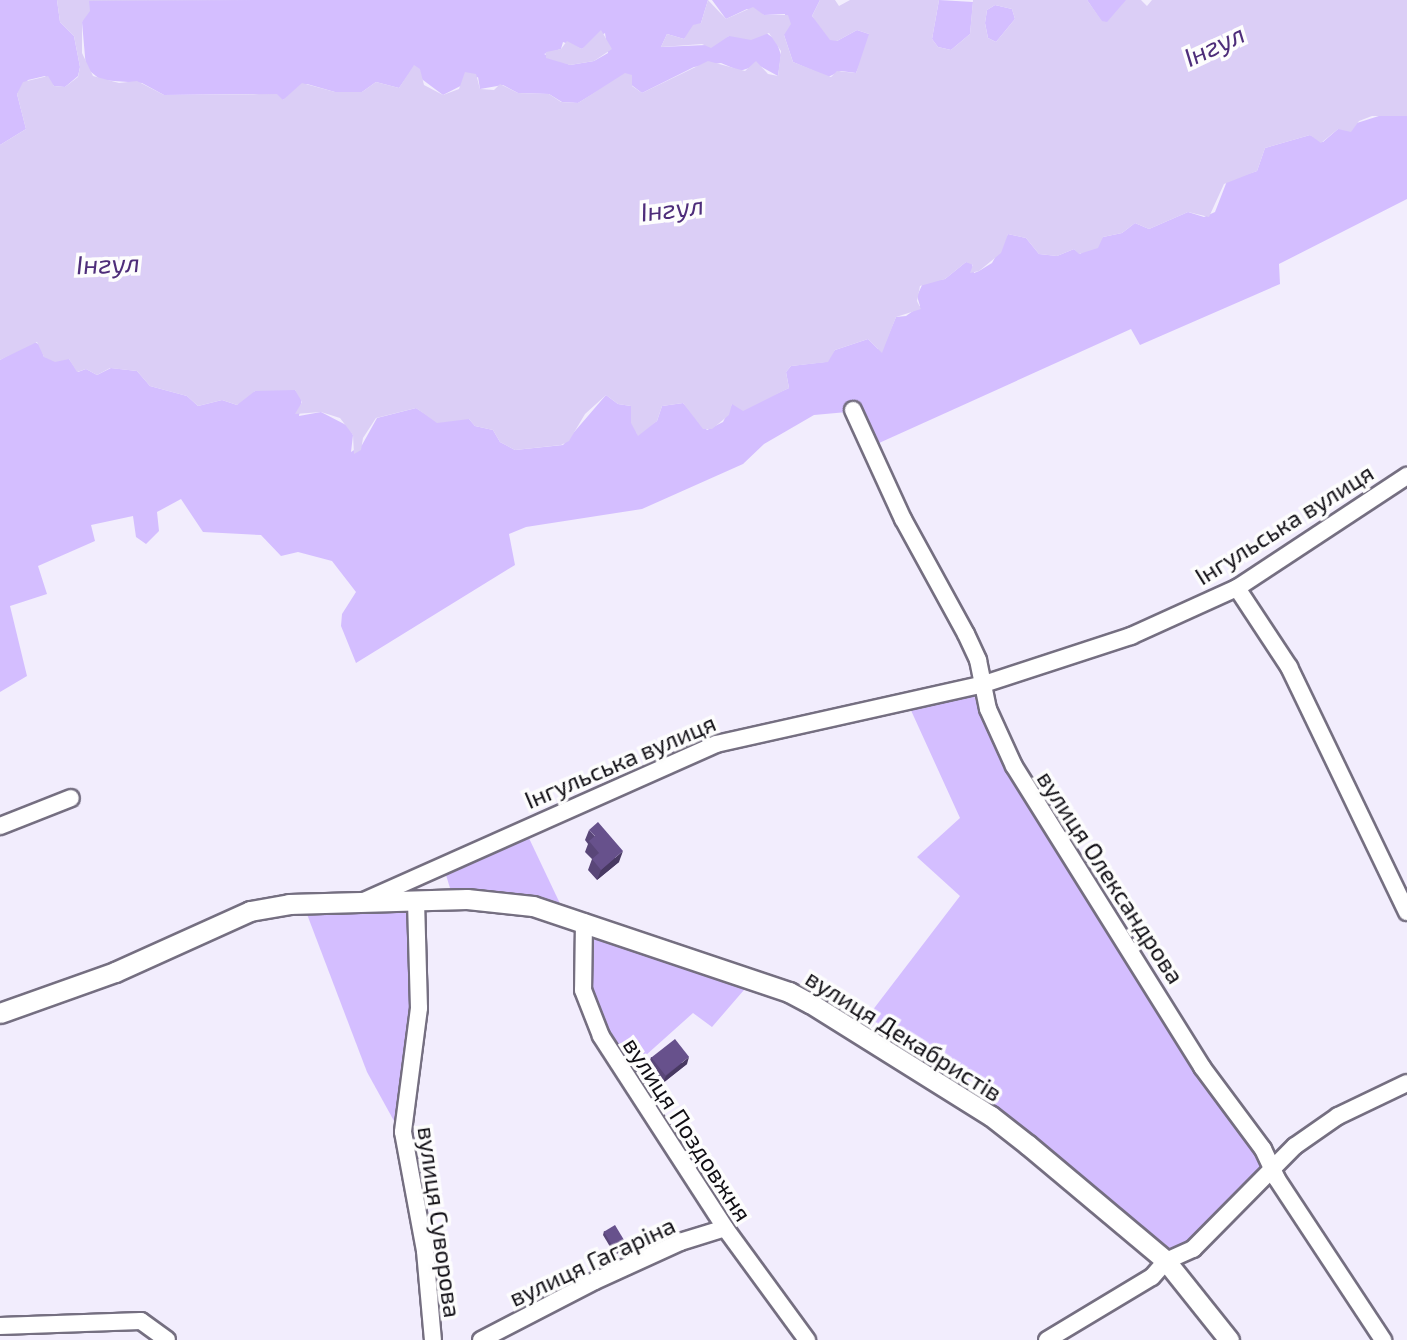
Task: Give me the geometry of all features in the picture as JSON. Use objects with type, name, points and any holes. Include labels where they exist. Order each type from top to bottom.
[{"type":"street","name":"вулиця Олександрова","points":[[853,410],[903,519],[966,634],[984,684],[997,733],[1026,788],[1202,1068],[1273,1168],[1382,1340]]},
{"type":"street","name":"Інгульська вулиця","points":[[0,1011],[115,972],[250,911],[289,904],[355,905],[716,744],[984,684],[1131,636],[1237,588],[1407,476]]},
{"type":"street","points":[[1237,588],[1289,667],[1407,912]]},
{"type":"street","points":[[0,826],[71,798]]},
{"type":"street","name":"вулиця Декабристів","points":[[355,905],[494,899],[584,922],[789,992],[991,1116],[1166,1261],[1228,1340]]},
{"type":"street","name":"вулиця Суворова","points":[[416,901],[419,1008],[403,1132],[425,1251],[433,1340]]},
{"type":"street","name":"вулиця Поздовжня","points":[[584,922],[583,990],[601,1036],[725,1228],[807,1340]]},
{"type":"street","points":[[1047,1340],[1152,1278],[1166,1261],[1205,1239],[1295,1146],[1338,1116],[1407,1083]]},
{"type":"street","name":"вулиця Гагаріна","points":[[481,1340],[595,1281],[680,1242],[725,1228]]},
{"type":"street","points":[[0,1326],[141,1321],[167,1340]]},
{"type":"shaded area","points":[[0,0],[57,0],[60,22],[74,36],[80,67],[78,76],[65,87],[54,86],[45,76],[28,80],[17,94],[26,129],[0,145]]},
{"type":"shaded area","points":[[89,0],[708,0],[701,23],[684,39],[667,34],[661,47],[706,45],[729,36],[765,32],[776,40],[781,55],[778,76],[758,65],[740,71],[721,63],[694,67],[642,93],[621,77],[578,103],[562,102],[549,94],[518,93],[503,85],[480,89],[478,77],[443,95],[411,71],[399,88],[376,82],[362,92],[335,92],[307,84],[283,100],[254,94],[164,95],[142,83],[101,80],[86,68],[82,22]],"holes":[[[605,33],[608,53],[594,61],[570,65],[544,54],[561,49],[563,42],[582,49]]]},
{"type":"shaded area","points":[[712,0],[820,0],[812,16],[837,41],[857,30],[869,34],[870,40],[856,73],[841,71],[828,77],[793,62],[784,35],[785,14],[764,15],[747,9],[726,19]]},
{"type":"shaded area","points":[[939,0],[973,2],[970,34],[951,50],[938,47],[932,39]]},
{"type":"shaded area","points":[[1087,0],[1126,0],[1126,3],[1108,22],[1102,22]]},
{"type":"shaded area","points":[[995,5],[1012,9],[1015,19],[996,42],[988,38],[985,23],[987,10]]},
{"type":"shaded area","points":[[1382,115],[1407,116],[1407,199],[1279,264],[1280,284],[1140,345],[1131,329],[868,448],[847,412],[814,415],[764,444],[743,464],[642,509],[526,527],[509,534],[515,565],[356,663],[341,626],[342,614],[356,592],[332,561],[298,552],[281,556],[261,535],[203,532],[181,499],[157,512],[159,531],[146,544],[136,537],[133,516],[91,525],[95,541],[38,566],[47,594],[10,606],[27,676],[0,692],[0,360],[33,341],[40,345],[44,357],[69,359],[78,372],[86,369],[97,375],[111,368],[137,371],[150,386],[187,396],[198,406],[222,400],[237,405],[244,395],[258,390],[295,390],[302,398],[299,416],[321,412],[348,426],[353,435],[351,452],[362,445],[377,418],[416,408],[433,419],[469,419],[475,426],[493,430],[500,442],[515,450],[563,445],[606,395],[618,404],[631,406],[637,434],[657,421],[662,406],[683,403],[707,430],[723,422],[732,404],[753,404],[789,388],[786,372],[791,366],[825,362],[835,350],[868,339],[878,349],[883,348],[896,317],[906,316],[920,306],[917,296],[923,283],[945,279],[966,262],[972,263],[974,273],[979,271],[992,263],[1008,234],[1026,238],[1039,254],[1057,256],[1074,249],[1080,254],[1103,237],[1122,233],[1135,223],[1149,229],[1188,212],[1204,217],[1215,212],[1227,181],[1257,171],[1265,148],[1310,135],[1323,142],[1338,129]]},
{"type":"shaded area","points":[[970,694],[981,702],[1261,1151],[1265,1168],[1203,1237],[1179,1249],[1167,1250],[859,1028],[960,896],[917,857],[960,818],[909,706]]},
{"type":"shaded area","points":[[527,834],[564,912],[450,888],[446,875],[450,870]]},
{"type":"shaded area","points":[[305,909],[404,909],[410,916],[418,959],[399,1130],[367,1072]]},
{"type":"shaded area","points":[[589,931],[750,983],[712,1027],[693,1013],[626,1073],[590,1005]]},
{"type":"water","name":"Інгул","points":[[57,0],[89,0],[90,11],[82,22],[82,53],[93,76],[119,83],[137,81],[164,95],[277,94],[283,100],[302,83],[335,92],[362,92],[376,82],[399,88],[414,65],[420,69],[424,85],[443,95],[459,89],[465,72],[476,74],[480,89],[494,90],[500,84],[518,93],[549,94],[561,102],[578,103],[625,73],[632,75],[632,86],[642,93],[708,61],[745,71],[756,61],[768,74],[778,76],[781,51],[769,33],[751,40],[729,36],[711,48],[702,44],[661,47],[667,34],[684,39],[693,25],[701,23],[708,0],[726,19],[753,7],[764,15],[788,15],[791,24],[784,35],[793,62],[831,77],[837,71],[856,73],[869,34],[857,30],[837,41],[830,40],[812,16],[820,0],[835,0],[839,6],[850,0],[939,0],[932,39],[938,47],[951,50],[970,34],[973,0],[1087,0],[1102,21],[1107,22],[1126,0],[1141,0],[1147,6],[1152,0],[1407,0],[1407,116],[1372,116],[1359,121],[1351,132],[1338,129],[1321,143],[1310,135],[1265,148],[1257,171],[1224,184],[1209,217],[1188,212],[1149,229],[1135,223],[1122,233],[1103,237],[1098,248],[1079,254],[1074,249],[1057,256],[1039,254],[1026,238],[1008,234],[1001,253],[979,271],[970,273],[973,265],[966,262],[945,279],[920,286],[917,301],[921,309],[896,317],[882,353],[868,339],[835,350],[828,362],[791,366],[786,372],[789,388],[743,411],[732,404],[729,415],[712,429],[703,429],[683,403],[662,406],[657,421],[638,436],[631,423],[631,406],[618,404],[606,395],[585,414],[569,441],[561,445],[515,450],[500,442],[493,430],[475,426],[469,419],[437,423],[416,408],[376,418],[363,438],[361,450],[354,454],[353,435],[340,418],[321,412],[295,414],[302,402],[295,390],[255,391],[237,405],[222,400],[198,406],[187,396],[150,386],[137,371],[110,368],[97,375],[86,369],[77,372],[69,359],[55,362],[44,357],[37,342],[0,360],[0,145],[26,129],[17,94],[23,82],[48,76],[54,86],[65,87],[78,77],[80,67],[74,36],[60,22]],"holes":[[[995,5],[1012,9],[1015,19],[996,42],[988,38],[985,23],[987,10]]]},
{"type":"water","points":[[601,30],[612,49],[594,61],[570,65],[546,58],[546,52],[561,49],[567,41],[582,49]]},
{"type":"building","points":[[598,822],[623,851],[601,870],[592,859],[599,853],[589,841],[595,836],[589,830]]},
{"type":"building","points":[[675,1039],[689,1057],[666,1076],[651,1057]]},
{"type":"building","points":[[615,1225],[627,1245],[616,1251],[604,1232]]}]
